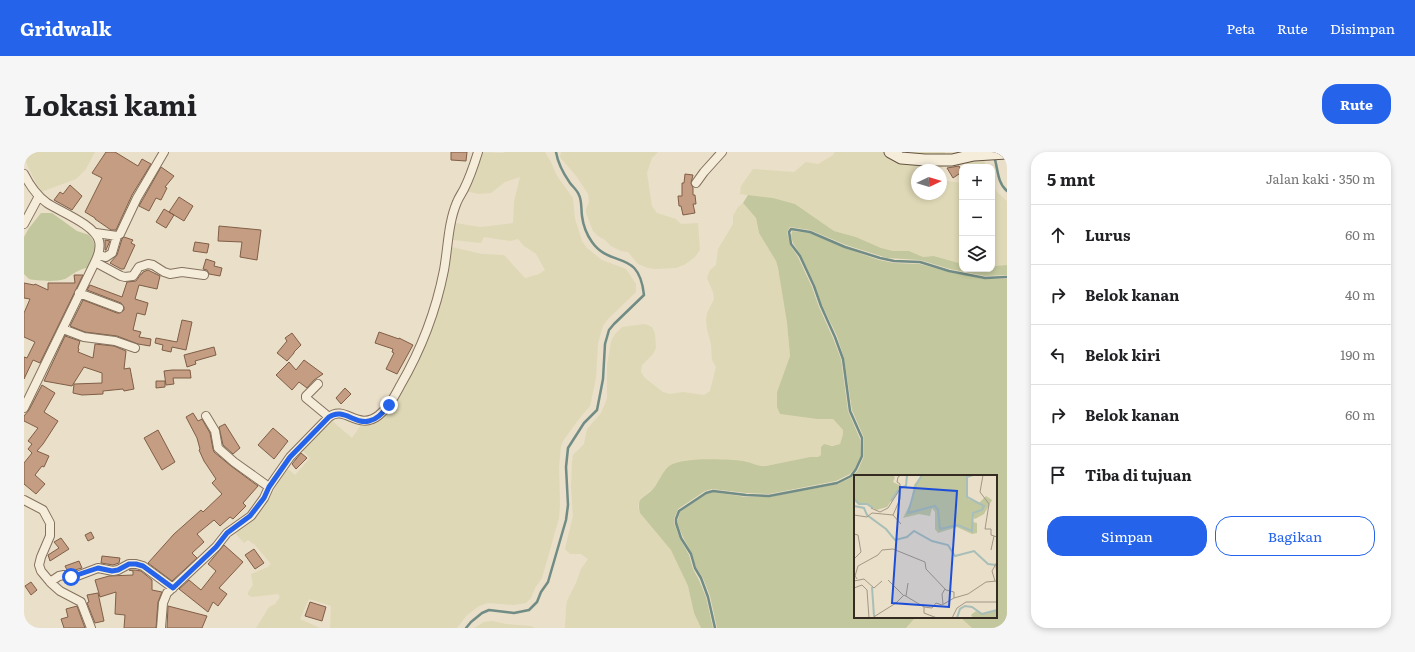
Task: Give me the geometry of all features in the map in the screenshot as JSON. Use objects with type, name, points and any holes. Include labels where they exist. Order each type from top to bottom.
[{"type":"street","points":[[96,259],[106,257],[112,253],[117,236],[120,234],[137,198],[164,152]]},
{"type":"street","points":[[161,628],[165,598],[227,533],[250,516],[264,498],[269,487],[290,457],[332,414],[338,413],[365,422],[376,418],[389,405],[412,365],[427,332],[444,271],[452,221],[457,201],[471,174],[478,152]]},
{"type":"street","points":[[696,183],[722,152]]},
{"type":"street","points":[[890,152],[895,156],[907,159],[952,160],[984,153],[1007,153]]},
{"type":"street","points":[[24,174],[30,187],[38,196],[96,233],[117,236]]},
{"type":"street","points":[[24,224],[38,196]]},
{"type":"street","points":[[24,408],[96,259],[100,246],[96,233]]},
{"type":"street","points":[[96,259],[125,277],[134,275],[137,269],[142,265],[150,264],[170,274],[182,272],[204,275]]},
{"type":"street","points":[[79,293],[119,308]]},
{"type":"street","points":[[63,329],[84,337],[115,341],[135,348]]},
{"type":"street","points":[[318,384],[306,396],[306,398],[329,417]]},
{"type":"street","points":[[206,416],[215,431],[218,448],[234,462],[269,487]]},
{"type":"street","points":[[24,500],[43,510],[50,523],[50,536],[39,565],[41,571],[60,591],[81,602],[91,628]]},
{"type":"street","points":[[50,582],[59,576],[77,576],[98,568],[112,571],[118,570],[129,564],[136,564],[143,566],[173,588]]},
{"type":"shaded area","points":[[24,152],[95,152],[86,169],[76,179],[41,192],[29,169],[24,157]]},
{"type":"shaded area","points":[[481,152],[545,152],[557,176],[573,198],[575,219],[582,241],[587,248],[602,260],[626,269],[636,284],[636,292],[608,319],[603,326],[598,343],[596,378],[590,406],[563,441],[561,446],[559,467],[559,518],[542,578],[535,588],[531,598],[526,603],[514,605],[488,603],[479,606],[466,616],[457,628],[330,628],[331,606],[309,599],[300,619],[320,628],[256,628],[269,607],[275,604],[280,597],[278,594],[252,597],[248,595],[248,592],[253,585],[251,574],[268,567],[271,564],[255,545],[248,540],[244,543],[235,531],[253,519],[265,505],[287,468],[295,475],[310,458],[301,449],[331,420],[352,438],[361,425],[371,425],[378,422],[392,408],[416,367],[430,334],[452,247],[482,254],[504,255],[525,278],[539,274],[545,270],[536,254],[524,246],[518,239],[510,241],[484,237],[481,243],[453,240],[455,223],[481,227],[513,223],[514,201],[520,177],[505,182],[491,193],[478,194],[467,191],[475,176]]},
{"type":"shaded area","points":[[561,152],[658,152],[652,158],[647,173],[652,206],[657,213],[676,219],[681,224],[698,223],[700,250],[695,257],[684,265],[676,268],[648,268],[638,264],[628,252],[621,251],[611,246],[598,236],[593,231],[586,213],[589,202],[588,194],[577,177],[560,157]]},
{"type":"shaded area","points":[[835,152],[945,152],[943,164],[911,164],[911,200],[947,200],[947,181],[959,183],[959,263],[935,256],[923,257],[909,251],[893,251],[881,248],[856,237],[834,231],[795,204],[773,198],[740,194],[741,186],[753,169],[794,172],[806,162],[818,164],[833,155]]},
{"type":"shaded area","points":[[966,160],[984,160],[985,164],[965,164]]},
{"type":"shaded area","points":[[995,189],[1007,201],[1007,265],[995,266]]},
{"type":"shaded area","points":[[743,203],[756,218],[759,233],[776,261],[778,268],[787,323],[790,356],[777,392],[777,406],[780,414],[817,419],[833,419],[843,430],[840,444],[821,447],[821,455],[818,457],[810,457],[759,467],[745,461],[685,462],[671,465],[653,489],[641,498],[638,506],[640,513],[671,549],[688,586],[694,613],[701,628],[565,628],[567,601],[581,569],[588,559],[581,554],[570,554],[565,549],[573,516],[571,488],[573,455],[584,444],[587,429],[601,413],[607,399],[607,365],[611,341],[622,327],[645,324],[652,327],[655,334],[656,348],[653,354],[642,365],[641,372],[645,378],[663,392],[670,394],[683,392],[704,395],[710,391],[716,367],[712,360],[711,344],[706,320],[707,313],[714,299],[713,292],[707,278],[710,270],[716,265],[718,249],[733,224],[733,216],[738,207]]},
{"type":"shaded area","points":[[916,618],[961,618],[972,628],[906,628]]},
{"type":"shaded area","points":[[492,621],[531,626],[535,628],[474,628],[484,622]]},
{"type":"green space","points":[[748,195],[773,198],[795,204],[834,231],[856,237],[881,248],[893,251],[909,251],[923,257],[934,256],[959,263],[959,271],[920,260],[887,258],[846,245],[810,230],[790,227],[787,232],[790,245],[798,257],[812,287],[841,359],[848,411],[860,439],[861,455],[855,468],[850,474],[836,481],[769,494],[712,489],[705,491],[678,509],[674,523],[706,597],[713,628],[701,628],[694,613],[688,586],[671,550],[640,513],[639,503],[642,498],[653,489],[667,468],[675,463],[716,459],[743,461],[760,466],[766,466],[810,457],[818,457],[821,455],[821,447],[824,444],[832,446],[840,444],[843,434],[843,430],[833,419],[817,419],[780,414],[777,407],[777,392],[790,356],[787,323],[778,268],[776,261],[759,233],[756,218],[743,203]]},
{"type":"green space","points":[[41,213],[52,213],[77,231],[89,235],[94,244],[95,252],[88,268],[79,270],[65,279],[57,281],[33,280],[29,279],[24,274],[24,237]]},
{"type":"green space","points":[[792,231],[809,233],[879,260],[894,263],[920,264],[949,272],[985,279],[1007,279],[1007,628],[972,628],[961,618],[997,618],[997,475],[854,475],[854,618],[916,618],[906,628],[717,628],[710,596],[677,523],[680,512],[706,494],[713,492],[746,497],[769,497],[838,484],[852,477],[858,470],[864,456],[864,438],[852,410],[844,358],[837,336],[822,305],[815,285],[793,243],[791,236]]},
{"type":"green space","points":[[1007,265],[1007,275],[985,276],[965,272],[995,272],[995,266]]},
{"type":"building","points":[[106,152],[115,152],[138,166],[142,159],[151,164],[132,195],[116,230],[111,230],[85,212],[102,178],[92,173]]},
{"type":"building","points":[[451,152],[467,152],[466,161],[451,160]]},
{"type":"building","points":[[959,166],[959,174],[953,178],[947,168]]},
{"type":"building","points":[[161,167],[174,176],[165,187],[167,188],[161,200],[156,198],[149,211],[139,206]]},
{"type":"building","points":[[685,174],[693,175],[691,183],[696,204],[693,204],[695,213],[683,215],[681,206],[679,206],[678,196],[682,196],[682,183],[684,183]]},
{"type":"building","points":[[70,185],[82,196],[72,210],[54,200],[60,192],[63,194]]},
{"type":"building","points":[[179,197],[193,206],[184,221],[169,212]]},
{"type":"building","points":[[164,209],[174,215],[166,228],[156,222]]},
{"type":"building","points":[[219,226],[261,230],[257,260],[240,257],[242,242],[218,241]]},
{"type":"building","points":[[124,237],[133,240],[131,243],[135,245],[124,269],[121,269],[110,263],[117,255]]},
{"type":"building","points":[[105,240],[110,241],[106,250],[105,250]]},
{"type":"building","points":[[195,242],[209,244],[207,253],[193,251]]},
{"type":"building","points":[[206,259],[215,262],[214,266],[222,268],[220,276],[209,274],[207,270],[203,269]]},
{"type":"building","points":[[148,270],[160,276],[157,289],[139,285],[135,299],[148,303],[145,315],[137,313],[133,330],[141,332],[139,337],[151,339],[150,346],[138,344],[117,336],[85,332],[70,326],[83,300],[117,313],[124,310],[121,303],[87,290],[90,285],[122,297],[127,282],[136,281],[143,272]]},
{"type":"building","points":[[74,275],[83,275],[40,363],[33,360],[24,379],[24,357],[27,358],[35,342],[24,337],[24,313],[30,299],[24,298],[24,283],[35,284],[48,290],[48,283],[75,283]]},
{"type":"building","points":[[182,320],[192,322],[186,350],[172,347],[171,352],[162,350],[163,345],[155,343],[156,338],[177,342]]},
{"type":"building","points":[[379,332],[399,338],[413,345],[397,374],[386,369],[394,353],[392,352],[393,349],[375,343]]},
{"type":"building","points":[[292,333],[301,345],[287,361],[277,353],[287,341],[285,338]]},
{"type":"building","points":[[65,336],[80,341],[78,352],[93,358],[95,344],[114,346],[126,351],[124,369],[130,368],[134,389],[124,391],[123,389],[103,391],[103,394],[82,395],[73,393],[74,384],[102,383],[102,373],[84,367],[72,386],[44,381]]},
{"type":"building","points":[[214,347],[216,355],[195,361],[196,364],[187,367],[184,355]]},
{"type":"building","points":[[304,360],[323,374],[314,380],[307,388],[299,382],[292,390],[276,375],[289,362],[296,370]]},
{"type":"building","points":[[190,370],[191,378],[173,378],[174,384],[166,385],[164,371]]},
{"type":"building","points":[[156,381],[165,381],[165,387],[156,388]]},
{"type":"building","points":[[42,385],[55,393],[44,412],[58,421],[37,451],[49,456],[44,467],[42,466],[35,475],[45,484],[36,494],[24,484],[24,463],[32,453],[28,449],[32,444],[28,441],[38,428],[24,421],[24,416],[29,410]]},
{"type":"building","points":[[345,388],[351,394],[341,404],[336,398]]},
{"type":"building","points":[[193,413],[198,421],[202,419],[210,433],[214,452],[258,486],[243,503],[246,506],[233,519],[230,517],[220,526],[214,520],[197,534],[204,542],[192,553],[197,558],[172,581],[148,563],[174,534],[201,510],[203,512],[222,494],[212,483],[216,479],[204,461],[199,450],[197,438],[186,417]]},
{"type":"building","points":[[225,424],[240,448],[233,454],[223,445],[219,427]]},
{"type":"building","points":[[273,428],[288,441],[274,459],[258,445]]},
{"type":"building","points":[[158,430],[175,462],[162,470],[144,438]]},
{"type":"building","points":[[301,453],[307,458],[296,469],[292,464]]},
{"type":"building","points":[[91,532],[94,538],[88,541],[85,535]]},
{"type":"building","points":[[61,538],[69,549],[50,561],[48,555],[59,548],[54,542]]},
{"type":"building","points":[[224,545],[243,562],[219,588],[227,594],[218,606],[213,602],[208,612],[179,589],[189,580],[201,590],[216,571],[208,564]]},
{"type":"building","points":[[254,549],[264,563],[255,569],[245,555]]},
{"type":"building","points":[[102,556],[120,558],[119,563],[113,565],[101,563]]},
{"type":"building","points":[[79,561],[82,568],[71,571],[67,570],[65,566]]},
{"type":"building","points":[[129,570],[141,571],[152,580],[152,590],[162,592],[158,602],[156,628],[124,628],[125,615],[115,614],[116,592],[100,597],[95,580],[109,576],[133,575],[133,571]]},
{"type":"building","points":[[31,582],[37,590],[31,595],[25,586]]},
{"type":"building","points":[[98,593],[104,621],[95,623],[87,603],[89,602],[87,595]]},
{"type":"building","points":[[310,602],[326,607],[322,621],[305,616]]},
{"type":"building","points":[[77,606],[85,628],[64,628],[61,619],[68,617],[66,609]]},
{"type":"building","points":[[168,606],[207,616],[202,628],[167,628]]},
{"type":"waterway","points":[[466,628],[482,613],[489,610],[514,613],[529,610],[537,602],[541,592],[548,582],[566,520],[568,505],[566,467],[568,448],[584,423],[597,410],[603,379],[605,344],[609,330],[644,295],[641,280],[636,271],[623,261],[607,255],[599,250],[590,239],[583,222],[580,197],[563,172],[556,152]]},
{"type":"waterway","points":[[994,156],[1001,184],[1007,191]]},
{"type":"waterway","points":[[715,628],[708,597],[701,578],[695,568],[691,554],[681,538],[676,523],[679,511],[706,493],[713,491],[769,496],[837,483],[851,476],[862,456],[862,438],[850,411],[843,359],[814,286],[800,256],[791,244],[789,232],[791,229],[810,232],[845,247],[880,258],[894,261],[920,262],[949,271],[985,278],[1007,277]]},
{"type":"route","points":[[71,577],[98,568],[112,571],[118,570],[129,564],[136,564],[143,566],[173,588],[216,547],[227,533],[250,516],[264,498],[269,487],[290,457],[332,414],[338,413],[365,422],[376,418],[389,405]]}]
